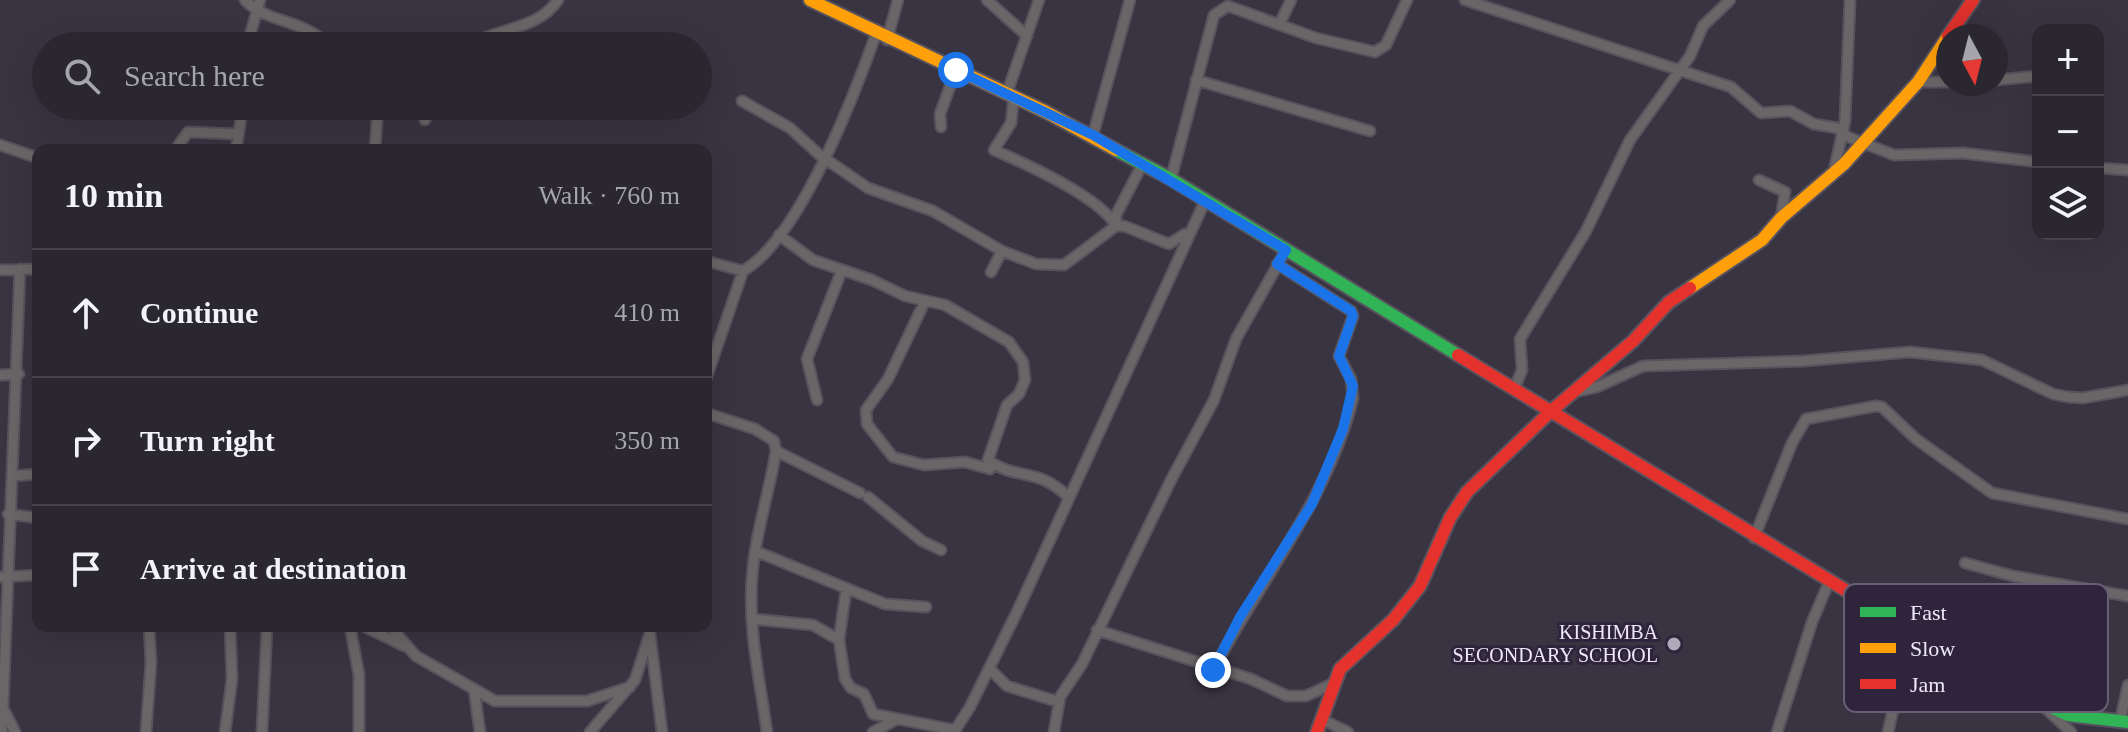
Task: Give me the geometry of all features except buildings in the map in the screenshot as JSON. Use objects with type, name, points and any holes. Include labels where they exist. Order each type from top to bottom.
[{"type":"street","points":[[245,0],[255,12],[305,26],[310,32]]},
{"type":"street","points":[[250,32],[260,0]]},
{"type":"street","points":[[499,32],[534,21],[558,0]]},
{"type":"street","points":[[810,0],[1093,135],[1171,179],[1844,591]]},
{"type":"street","points":[[712,361],[743,271],[779,235],[824,159],[898,0]]},
{"type":"street","points":[[987,0],[1027,36]]},
{"type":"street","points":[[1039,0],[1010,95],[1011,123],[994,150],[1089,199],[1108,211],[1116,226]]},
{"type":"street","points":[[1093,135],[1130,0]]},
{"type":"street","points":[[1280,23],[1291,0]]},
{"type":"street","points":[[1171,179],[1214,15],[1221,9],[1228,6],[1316,38],[1377,51],[1386,45],[1407,0]]},
{"type":"street","points":[[1465,0],[1731,87],[1761,113],[1790,111],[1814,124],[1837,128],[1900,156],[1963,153],[2032,161]]},
{"type":"street","points":[[1514,390],[1522,370],[1520,339],[1586,231],[1630,140],[1690,56],[1709,19],[1730,0]]},
{"type":"street","points":[[1833,175],[1843,133],[1850,0]]},
{"type":"street","points":[[1956,24],[1973,0]]},
{"type":"street","points":[[1348,732],[1319,726],[1332,684],[1347,660],[1393,620],[1420,586],[1450,518],[1467,492],[1550,412],[1633,341],[1669,302],[1748,251],[1781,218],[1833,175],[1918,82],[1936,54]]},
{"type":"street","points":[[941,127],[940,114],[956,70]]},
{"type":"street","points":[[2008,79],[2032,77]]},
{"type":"street","points":[[1196,80],[1370,131]]},
{"type":"street","points":[[1918,82],[1936,82]]},
{"type":"street","points":[[742,101],[790,128],[824,159],[868,188],[933,211],[1002,251],[1036,264],[1064,265],[1116,226],[1124,226],[1169,244],[1182,238],[1194,221]]},
{"type":"street","points":[[236,144],[240,120]]},
{"type":"street","points":[[375,144],[377,120]]},
{"type":"street","points":[[178,144],[188,132],[236,134]]},
{"type":"street","points":[[0,145],[32,156]]},
{"type":"street","points":[[1116,226],[1116,215],[1143,163]]},
{"type":"street","points":[[2104,168],[2128,170]]},
{"type":"street","points":[[1759,180],[1785,192],[1781,218]]},
{"type":"street","points":[[846,590],[839,640],[848,685],[864,694],[874,715],[954,731],[989,668],[1134,361],[1205,201]]},
{"type":"street","points":[[779,235],[813,260],[954,310],[1009,342],[1023,362],[1025,380],[1022,391],[1005,410],[988,460],[999,467],[1050,480],[1068,497]]},
{"type":"street","points":[[1054,732],[1059,702],[1214,400],[1236,339],[1286,250]]},
{"type":"street","points":[[991,272],[1002,251]]},
{"type":"street","points":[[712,263],[743,271]]},
{"type":"street","points":[[1213,670],[1240,617],[1312,504],[1353,398],[1351,379],[1339,356],[1353,316],[1351,311],[1277,264]]},
{"type":"street","points":[[2,732],[3,577],[19,374],[20,269]]},
{"type":"street","points":[[0,270],[32,269]]},
{"type":"street","points":[[817,400],[807,359],[842,270]]},
{"type":"street","points":[[925,301],[888,379],[866,410],[867,424],[893,457],[931,466],[965,462],[990,469]]},
{"type":"street","points":[[1575,392],[1597,387],[1643,366],[1803,361],[1910,352],[1982,360],[2053,394],[2068,397],[2083,398],[2128,390]]},
{"type":"street","points":[[0,375],[19,374]]},
{"type":"street","points":[[1754,538],[1792,443],[1806,419],[1814,415],[1876,406],[1882,407],[1923,445],[1992,493],[2128,519]]},
{"type":"street","points":[[712,415],[755,429],[774,441],[776,451],[755,551],[753,619],[767,732]]},
{"type":"street","points":[[776,451],[864,495],[922,541],[941,550]]},
{"type":"street","points":[[13,476],[32,474]]},
{"type":"street","points":[[8,514],[32,517]]},
{"type":"street","points":[[755,551],[885,604],[926,607]]},
{"type":"street","points":[[1965,563],[2059,584]]},
{"type":"street","points":[[3,577],[32,575]]},
{"type":"street","points":[[1777,732],[1812,622],[1829,582]]},
{"type":"street","points":[[2108,593],[2128,596]]},
{"type":"street","points":[[753,619],[819,627],[839,640]]},
{"type":"street","points":[[1097,630],[1213,670],[1251,679],[1287,696],[1306,696],[1332,684]]},
{"type":"street","points":[[146,732],[151,662],[149,632]]},
{"type":"street","points":[[225,732],[232,679],[230,632]]},
{"type":"street","points":[[262,732],[267,632]]},
{"type":"street","points":[[351,632],[359,675],[359,732]]},
{"type":"street","points":[[375,632],[495,701],[587,701],[630,687]]},
{"type":"street","points":[[394,632],[404,646]]},
{"type":"street","points":[[590,732],[630,687],[649,632]]},
{"type":"street","points":[[649,632],[662,732]]},
{"type":"street","points":[[989,668],[1007,686],[1059,702]]},
{"type":"street","points":[[2061,712],[2124,722],[2128,685]]},
{"type":"street","points":[[474,689],[480,732]]},
{"type":"street","points":[[2,705],[15,732]]},
{"type":"street","points":[[1888,732],[1893,712]]},
{"type":"street","points":[[2050,712],[2071,732]]},
{"type":"street","points":[[873,732],[897,719]]},
{"type":"traffic: fast","points":[[1116,150],[1171,179],[1458,355]]},
{"type":"traffic: fast","points":[[2062,712],[2128,722]]},
{"type":"traffic: slow","points":[[810,0],[1046,112],[1116,150]]},
{"type":"traffic: slow","points":[[1690,288],[1762,240],[1781,218],[1844,164],[1918,82],[1936,54]]},
{"type":"traffic: jam","points":[[1956,24],[1973,0]]},
{"type":"traffic: jam","points":[[1317,732],[1340,669],[1393,620],[1420,586],[1450,518],[1467,492],[1550,412],[1633,341],[1669,302],[1690,288]]},
{"type":"traffic: jam","points":[[1458,355],[1844,589]]},
{"type":"place","name":"KISHIMBA SECONDARY SCHOOL","points":[[1674,644]]},
{"type":"route","points":[[956,70],[1093,135],[1171,179],[1286,250],[1277,264],[1351,311],[1353,316],[1339,356],[1353,386],[1350,412],[1312,504],[1240,617],[1213,670]]}]
